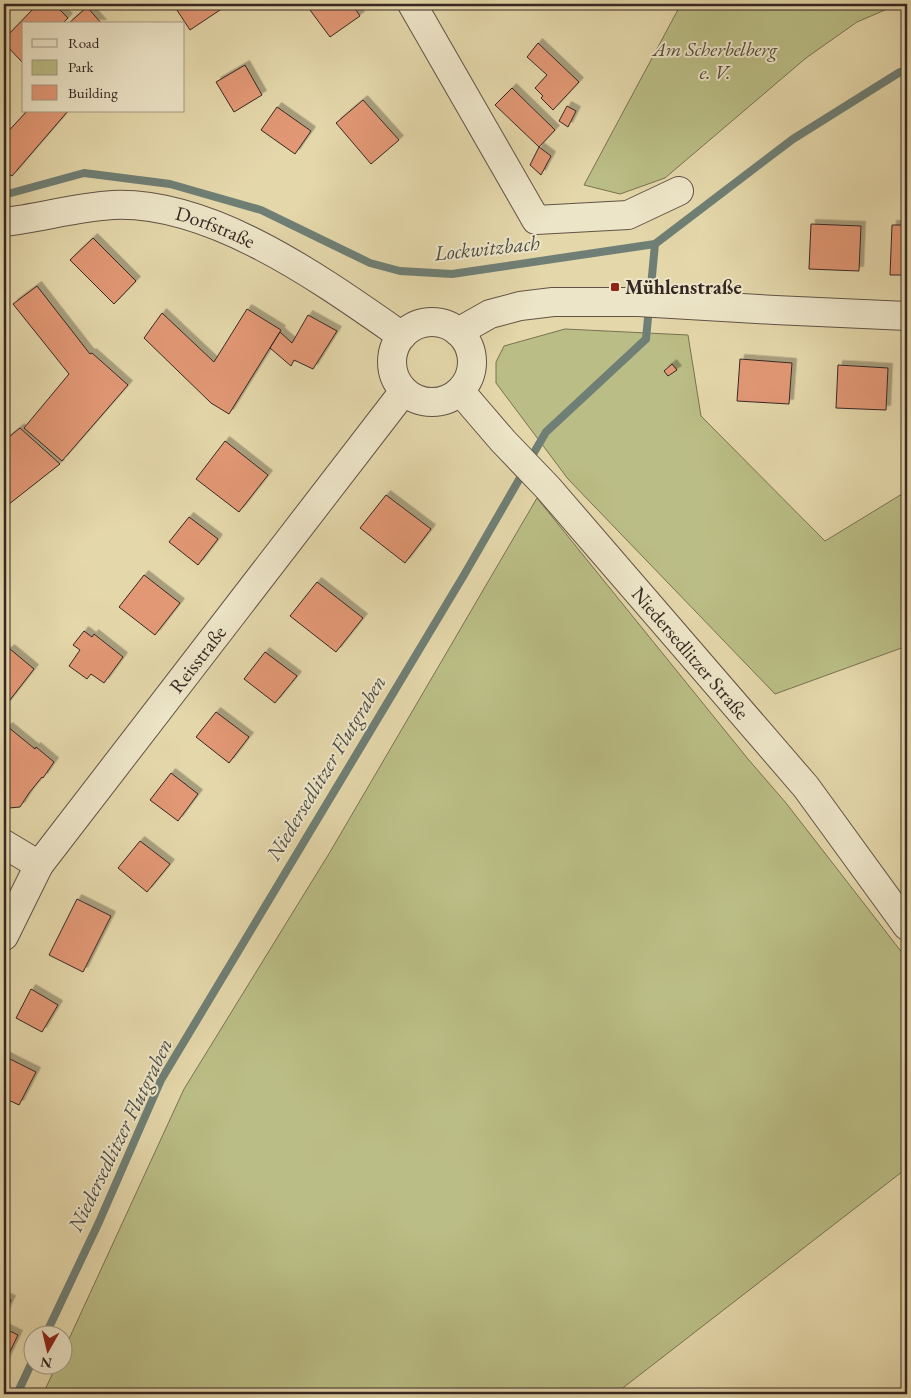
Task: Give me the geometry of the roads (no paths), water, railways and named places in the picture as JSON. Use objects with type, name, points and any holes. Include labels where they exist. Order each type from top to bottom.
[{"type":"street","points":[[412,4],[536,220],[628,215],[678,191]]},
{"type":"street","name":"Dorfstraße","points":[[4,222],[82,208],[114,205],[180,214],[213,224],[287,261],[323,281],[402,336]]},
{"type":"street","points":[[458,332],[490,314],[520,306],[553,302],[672,303],[907,316]]},
{"type":"street","points":[[424,323],[448,326],[458,332],[466,342],[471,355],[472,368],[468,381],[460,391],[452,397],[432,402],[422,401],[404,391],[396,381],[392,363],[396,346],[402,336],[412,328],[424,323]]},
{"type":"street","name":"Reisstraße","points":[[4,936],[40,865],[404,391]]},
{"type":"street","name":"Niedersedlitzer Straße","points":[[460,391],[503,441],[539,478],[806,787],[907,926]]},
{"type":"street","points":[[4,844],[40,865]]},
{"type":"waterway","name":"Lockwitzbach","points":[[4,193],[11,193],[84,173],[170,184],[261,210],[370,263],[400,271],[452,274],[655,244],[793,139],[900,72],[907,70]]},
{"type":"waterway","name":"Niedersedlitzer Flutgraben","points":[[529,461],[546,432],[646,339],[655,244]]},
{"type":"waterway","name":"Niedersedlitzer Flutgraben","points":[[50,1326],[99,1222],[161,1080],[464,575],[524,471]]},
{"type":"waterway","name":"Niedersedlitzer Flutgraben","points":[[17,1394],[25,1376]]},
{"type":"place","name":"Mühlenstraße","points":[[615,287]]},
{"type":"park label","name":"Am Scherbelberg e. V.","points":[[715,60]]}]
